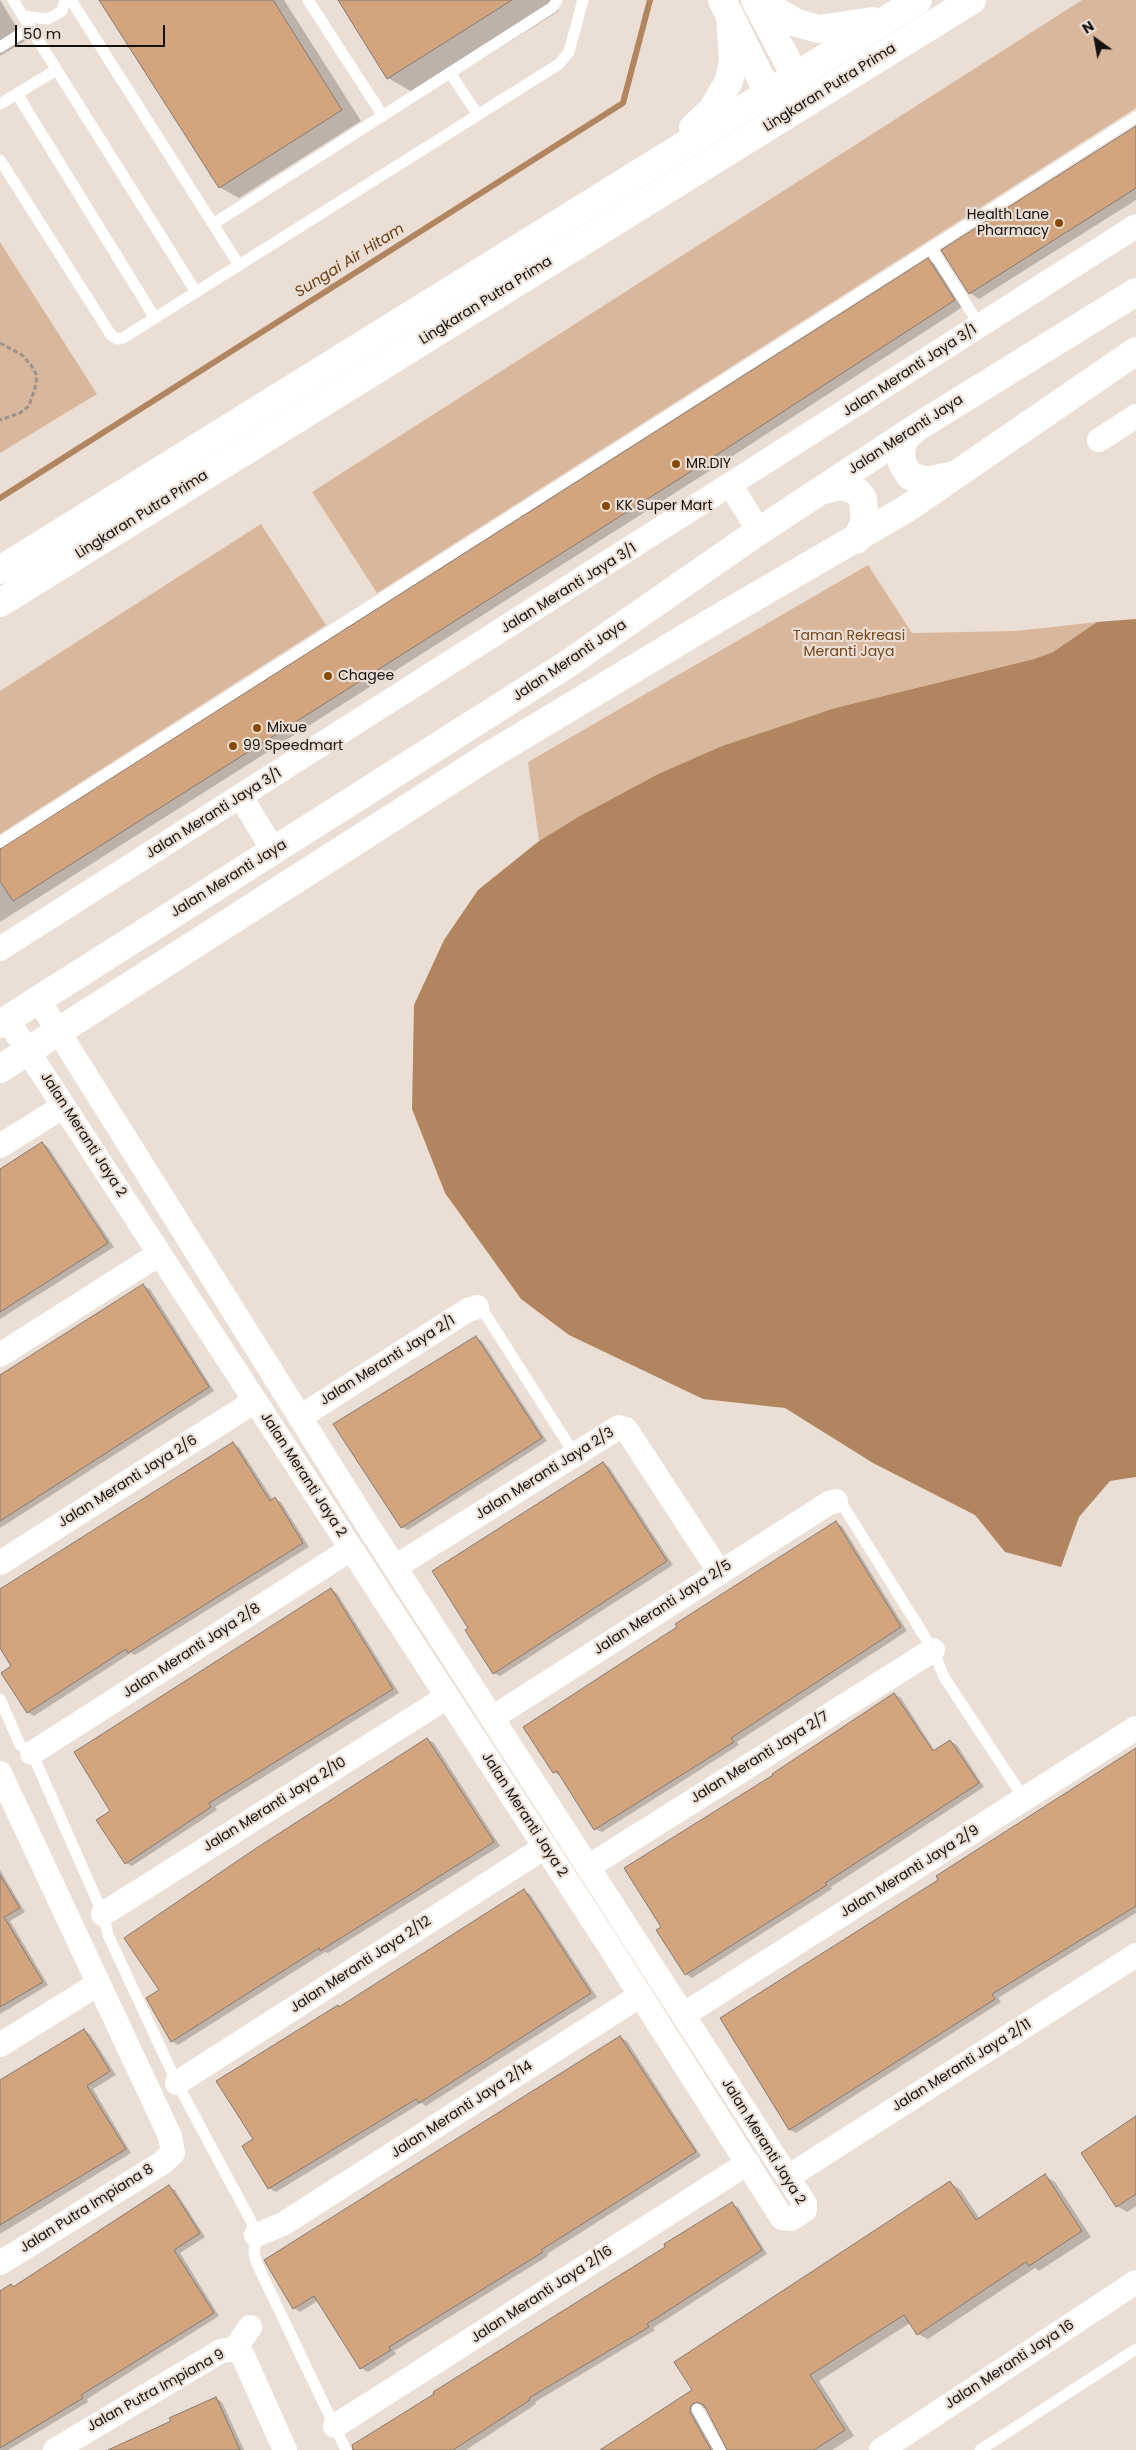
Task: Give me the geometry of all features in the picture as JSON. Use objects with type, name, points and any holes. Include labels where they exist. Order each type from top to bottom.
[{"type":"street","points":[[755,0],[809,101]]},
{"type":"street","points":[[767,0],[776,11],[797,23],[819,29],[850,26],[889,18]]},
{"type":"street","name":"Lingkaran Putra Prima","points":[[0,570],[659,159],[918,0]]},
{"type":"street","name":"Lingkaran Putra Prima","points":[[0,603],[972,0]]},
{"type":"street","points":[[726,8],[780,119]]},
{"type":"street","points":[[659,159],[712,110],[729,81],[733,60],[726,8]]},
{"type":"street","name":"Jalan Meranti Jaya 3/1","points":[[0,949],[731,486],[1136,226]]},
{"type":"street","name":"Jalan Meranti Jaya","points":[[3,1021],[569,663],[759,531],[919,426],[1136,292]]},
{"type":"street","points":[[0,1069],[487,757],[710,623],[856,540],[958,474],[1136,351]]},
{"type":"street","points":[[1099,440],[1136,416]]},
{"type":"street","points":[[919,426],[904,438],[901,451],[902,463],[910,476],[927,481],[958,474]]},
{"type":"street","points":[[731,486],[759,531]]},
{"type":"street","points":[[820,491],[841,486],[857,491],[863,500],[865,522],[856,540]]},
{"type":"street","points":[[241,797],[273,850]]},
{"type":"street","name":"Jalan Meranti Jaya 2","points":[[3,1021],[28,1052],[64,1106],[641,1995],[782,2218],[791,2219],[805,2210],[805,2204],[788,2176],[395,1567],[38,999]]},
{"type":"street","points":[[0,1146],[64,1106]]},
{"type":"street","points":[[120,1193],[149,1176]]},
{"type":"street","points":[[0,1355],[159,1254]]},
{"type":"street","name":"Jalan Meranti Jaya 2/1","points":[[300,1417],[468,1310],[477,1307]]},
{"type":"street","name":"Jalan Meranti Jaya 2/6","points":[[0,1563],[255,1401]]},
{"type":"street","name":"Jalan Meranti Jaya 2/3","points":[[395,1567],[619,1427],[626,1429],[720,1572]]},
{"type":"street","points":[[306,1479],[330,1464]]},
{"type":"street","name":"Jalan Meranti Jaya 2/5","points":[[492,1718],[829,1503],[836,1501]]},
{"type":"street","name":"Jalan Meranti Jaya 2/8","points":[[32,1753],[351,1549]]},
{"type":"street","name":"Jalan Meranti Jaya 2/7","points":[[588,1866],[932,1650]]},
{"type":"street","name":"Jalan Meranti Jaya 2/10","points":[[103,1914],[447,1697]]},
{"type":"street","name":"Jalan Meranti Jaya 2/9","points":[[683,2015],[1026,1800],[1136,1728]]},
{"type":"street","points":[[496,1772],[518,1757]]},
{"type":"street","points":[[0,1773],[9,1818],[98,1984],[0,2045]]},
{"type":"street","name":"Jalan Meranti Jaya 2/12","points":[[177,2083],[545,1847]]},
{"type":"street","name":"Jalan Meranti Jaya 2/11","points":[[788,2176],[1136,1955]]},
{"type":"street","name":"Jalan Putra Impiana 8","points":[[0,2263],[162,2163],[173,2153],[170,2136],[98,1984]]},
{"type":"street","name":"Jalan Meranti Jaya 2/14","points":[[256,2235],[283,2224],[641,1995]]},
{"type":"street","name":"Jalan Meranti Jaya 2/16","points":[[336,2426],[748,2163]]},
{"type":"street","name":"Jalan Meranti Jaya 16","points":[[883,2449],[1136,2282]]},
{"type":"street","name":"Jalan Putra Impiana 9","points":[[55,2450],[87,2441],[221,2351],[235,2349],[250,2327]]},
{"type":"street","points":[[235,2349],[243,2356],[285,2450]]},
{"type":"lane","points":[[13,0],[196,292]]},
{"type":"lane","points":[[22,16],[48,19],[62,11],[65,0]]},
{"type":"lane","points":[[71,0],[239,265]]},
{"type":"lane","points":[[308,0],[383,116]]},
{"type":"lane","points":[[213,224],[553,7],[557,0]]},
{"type":"lane","points":[[0,160],[111,335],[117,339],[123,338],[559,64],[569,52],[582,0]]},
{"type":"lane","points":[[0,47],[30,28]]},
{"type":"lane","points":[[0,104],[56,70]]},
{"type":"lane","points":[[450,73],[478,115]]},
{"type":"lane","points":[[17,94],[155,318]]},
{"type":"lane","points":[[0,842],[932,250],[1136,117]]},
{"type":"lane","points":[[932,250],[980,326]]},
{"type":"lane","points":[[477,1307],[484,1312],[575,1455]]},
{"type":"lane","points":[[836,1501],[842,1504],[932,1650],[944,1677],[1026,1800]]},
{"type":"lane","points":[[0,1700],[20,1745],[32,1753],[103,1914],[108,1935],[177,2083],[247,2214],[256,2235],[254,2253],[256,2264],[346,2450]]},
{"type":"lane","points":[[980,2450],[1136,2349]]},
{"type":"lane","points":[[697,2409],[720,2450]]},
{"type":"path","points":[[0,343],[22,355],[32,365],[36,376],[35,388],[29,406],[20,413],[0,420]]},
{"type":"green space","points":[[1082,0],[1136,0],[1136,108],[377,593],[312,492]]},
{"type":"green space","points":[[0,242],[97,394],[0,453]]},
{"type":"green space","points":[[261,524],[326,625],[0,834],[0,691]]},
{"type":"green space","name":"Taman Rekreasi Meranti Jaya","points":[[868,565],[912,633],[1016,631],[1097,622],[1053,652],[1034,659],[835,708],[722,746],[658,774],[578,817],[539,841],[528,762]]},
{"type":"shaded area","points":[[1136,619],[1136,1477],[1110,1481],[1079,1517],[1061,1567],[1005,1552],[975,1515],[873,1463],[785,1408],[703,1399],[569,1335],[521,1299],[445,1193],[412,1109],[414,1005],[444,940],[478,890],[539,841],[578,817],[658,774],[722,746],[835,708],[1034,659],[1053,652],[1097,622]]},
{"type":"building","points":[[99,0],[273,0],[342,110],[219,188]]},
{"type":"building","points":[[338,0],[512,0],[387,79]]},
{"type":"building","points":[[1136,126],[1136,188],[969,294],[941,250]]},
{"type":"building","points":[[928,258],[955,300],[701,465],[13,901],[0,881],[0,849]]},
{"type":"building","points":[[42,1142],[108,1243],[0,1312],[0,1169]]},
{"type":"building","points":[[143,1284],[209,1387],[0,1521],[0,1375]]},
{"type":"building","points":[[476,1336],[542,1438],[401,1528],[333,1424]]},
{"type":"building","points":[[233,1442],[270,1501],[275,1497],[303,1543],[128,1653],[126,1649],[27,1713],[1,1673],[11,1666],[0,1648],[0,1589]]},
{"type":"building","points":[[603,1462],[667,1561],[493,1674],[465,1630],[468,1628],[432,1571]]},
{"type":"building","points":[[836,1521],[901,1627],[731,1738],[734,1742],[594,1830],[557,1771],[553,1773],[523,1727],[677,1627],[675,1624]]},
{"type":"building","points":[[331,1588],[393,1689],[209,1803],[211,1807],[125,1864],[96,1820],[110,1811],[74,1752]]},
{"type":"building","points":[[894,1693],[933,1751],[950,1740],[979,1783],[825,1883],[827,1885],[685,1975],[656,1930],[661,1927],[624,1868],[773,1775]]},
{"type":"building","points":[[427,1738],[494,1842],[320,1951],[319,1948],[171,2042],[146,1998],[159,1990],[124,1938],[255,1849]]},
{"type":"building","points":[[1136,1748],[1136,1906],[992,1994],[995,1999],[789,2130],[720,2018],[938,1880],[936,1876]]},
{"type":"building","points":[[0,1875],[20,1908],[4,1917],[43,1982],[0,2007]]},
{"type":"building","points":[[524,1889],[591,1993],[419,2103],[416,2099],[268,2189],[242,2146],[253,2139],[216,2081],[338,2005],[339,2007]]},
{"type":"building","points":[[84,2029],[110,2071],[87,2086],[126,2149],[0,2225],[0,2080]]},
{"type":"building","points":[[620,2036],[696,2152],[541,2250],[543,2252],[389,2347],[391,2350],[360,2369],[314,2296],[293,2309],[264,2260]]},
{"type":"building","points":[[1136,2116],[1136,2194],[1116,2207],[1081,2153]]},
{"type":"building","points":[[1045,2174],[1082,2231],[1029,2266],[1026,2262],[917,2335],[904,2315],[810,2375],[845,2430],[814,2450],[727,2450],[704,2405],[697,2402],[691,2405],[690,2412],[711,2450],[600,2450],[692,2390],[674,2362],[950,2181],[976,2220]]},
{"type":"building","points":[[169,2185],[200,2233],[174,2250],[214,2313],[81,2395],[83,2398],[0,2448],[0,2291],[11,2284],[13,2287]]},
{"type":"building","points":[[732,2202],[762,2250],[647,2324],[649,2327],[529,2398],[530,2400],[453,2450],[353,2450],[352,2445],[665,2247],[664,2244]]},
{"type":"building","points":[[216,2397],[240,2450],[108,2450],[171,2421],[169,2418]]},
{"type":"waterway","name":"Sungai Air Hitam","points":[[0,498],[623,103],[650,0]]},
{"type":"place","name":"Health Lane Pharmacy","points":[[1059,223]]},
{"type":"place","name":"MR.DIY","points":[[676,464]]},
{"type":"place","name":"KK Super Mart","points":[[606,506]]},
{"type":"place","name":"Chagee","points":[[328,676]]},
{"type":"place","name":"Mixue","points":[[257,728]]},
{"type":"place","name":"99 Speedmart","points":[[233,746]]}]
